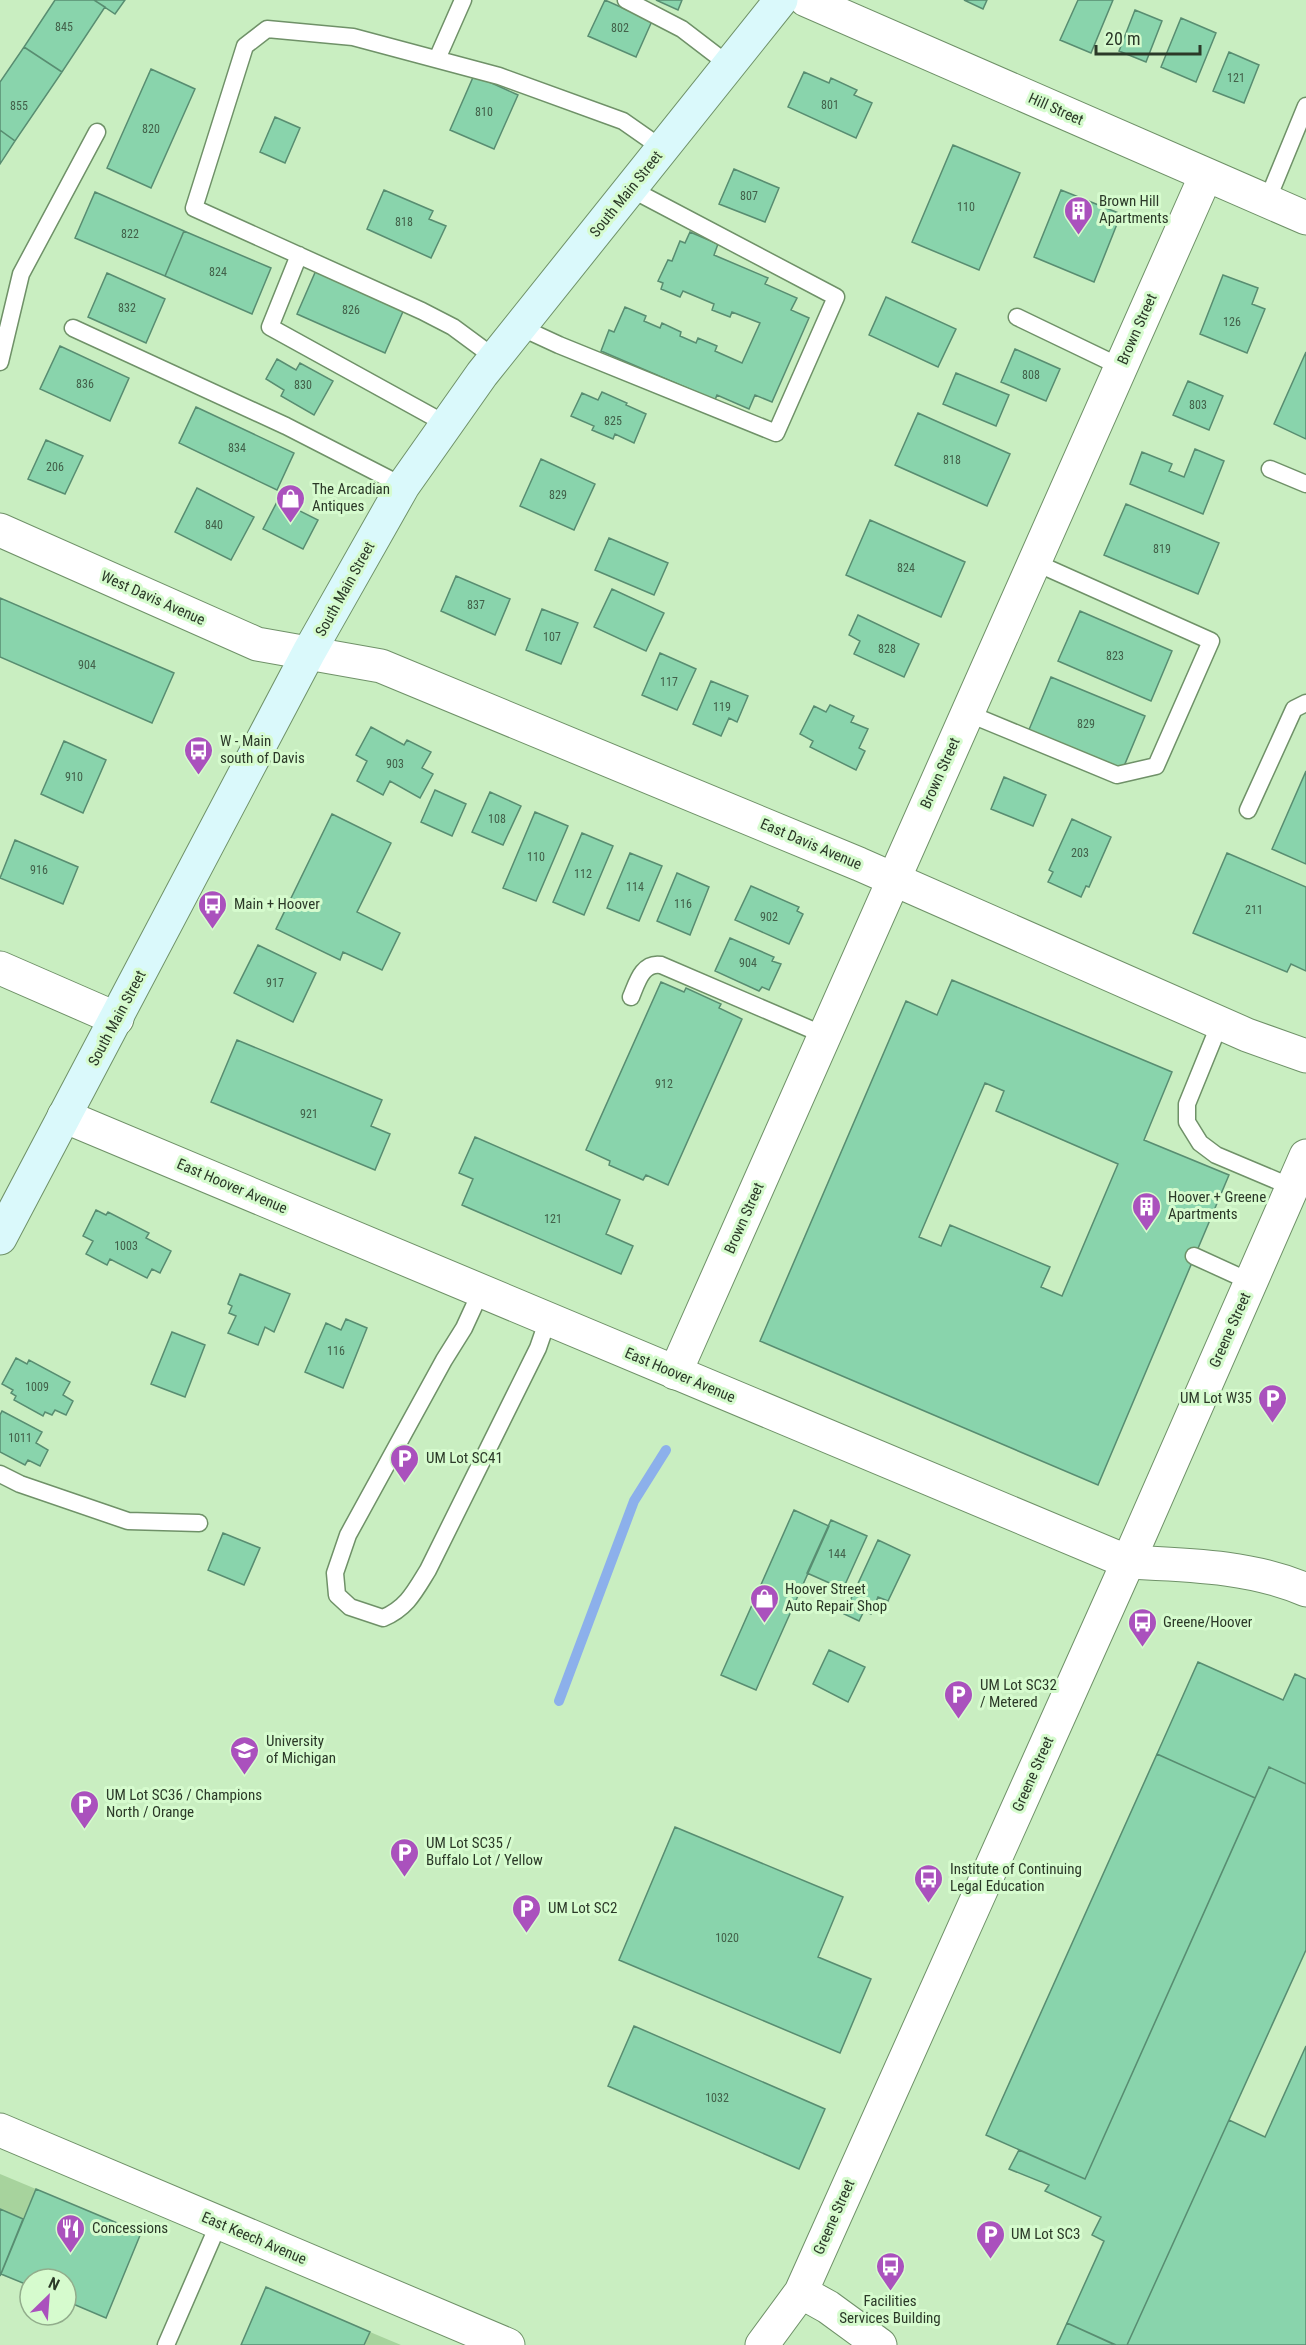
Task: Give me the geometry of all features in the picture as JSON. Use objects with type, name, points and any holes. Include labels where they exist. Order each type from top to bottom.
[{"type":"main road","name":"South Main Street","points":[[0,1238],[309,652],[403,486],[495,358],[781,0]]},
{"type":"street","name":"Hill Street","points":[[806,0],[1306,218]]},
{"type":"street","name":"Brown Street","points":[[675,1373],[1206,175]]},
{"type":"street","name":"West Davis Avenue","points":[[0,530],[257,644],[309,652]]},
{"type":"street","name":"East Davis Avenue","points":[[309,652],[381,666],[893,879],[1220,1023],[1306,1056]]},
{"type":"street","points":[[0,968],[117,1019]]},
{"type":"street","name":"East Hoover Avenue","points":[[64,1116],[1128,1562],[1196,1565],[1279,1578],[1306,1590]]},
{"type":"street","name":"Greene Street","points":[[801,2292],[1128,1562],[1306,1156]]},
{"type":"street","name":"East Keech Avenue","points":[[0,2130],[508,2345]]},
{"type":"street","points":[[762,2345],[801,2292],[828,2307],[880,2345]]},
{"type":"lane","points":[[437,59],[463,0]]},
{"type":"lane","points":[[626,0],[682,29],[729,65]]},
{"type":"lane","points":[[495,358],[453,327],[194,208],[245,46],[267,29],[353,37],[499,76],[623,121],[663,149]]},
{"type":"lane","points":[[1267,201],[1306,106]]},
{"type":"lane","points":[[0,362],[21,274],[97,132]]},
{"type":"lane","points":[[520,327],[776,433],[836,297],[631,189]]},
{"type":"lane","points":[[299,255],[270,327],[394,393],[446,424]]},
{"type":"lane","points":[[1017,317],[1120,368]]},
{"type":"lane","points":[[73,328],[276,421],[403,486]]},
{"type":"lane","points":[[1270,469],[1306,484]]},
{"type":"lane","points":[[967,713],[1117,776],[1156,766],[1211,641],[1034,562]]},
{"type":"lane","points":[[1248,810],[1294,709],[1306,703]]},
{"type":"lane","points":[[631,997],[646,969],[654,964],[661,965],[824,1035]]},
{"type":"lane","points":[[1220,1023],[1187,1104],[1188,1122],[1200,1143],[1216,1155],[1292,1187]]},
{"type":"lane","points":[[1194,1256],[1251,1282]]},
{"type":"lane","points":[[481,1291],[464,1328],[348,1534],[335,1573],[335,1583],[337,1595],[350,1607],[383,1618],[397,1612],[410,1599],[433,1560],[538,1348],[548,1319]]},
{"type":"lane","points":[[0,1474],[20,1484],[128,1521],[199,1523]]},
{"type":"lane","points":[[166,2345],[219,2223]]},
{"type":"green space","points":[[0,2174],[36,2189],[23,2219],[0,2209]]},
{"type":"green space","points":[[370,2332],[401,2345],[364,2345]]},
{"type":"building","points":[[55,0],[94,0],[105,7],[62,72],[24,47]]},
{"type":"building","points":[[94,0],[125,0],[115,14]]},
{"type":"building","points":[[605,0],[652,21],[636,57],[588,36]]},
{"type":"building","points":[[656,0],[682,0],[678,10]]},
{"type":"building","points":[[964,0],[987,0],[983,9]]},
{"type":"building","points":[[1078,0],[1113,0],[1091,53],[1060,40]]},
{"type":"building","points":[[1135,10],[1162,21],[1146,62],[1119,51]]},
{"type":"building","points":[[1181,18],[1216,33],[1196,82],[1161,67]]},
{"type":"building","points":[[24,47],[62,72],[15,141],[0,130],[0,82]]},
{"type":"building","points":[[1229,52],[1259,65],[1244,103],[1213,91]]},
{"type":"building","points":[[151,69],[195,89],[151,188],[107,168]]},
{"type":"building","points":[[804,72],[829,83],[831,78],[857,90],[854,95],[872,103],[856,138],[788,107]]},
{"type":"building","points":[[474,75],[518,95],[494,149],[450,130]]},
{"type":"building","points":[[275,117],[300,128],[285,163],[260,152]]},
{"type":"building","points":[[0,130],[15,141],[0,164]]},
{"type":"building","points":[[953,145],[1020,173],[979,270],[912,242]]},
{"type":"building","points":[[734,169],[779,188],[765,222],[719,204]]},
{"type":"building","points":[[384,190],[433,211],[429,219],[446,226],[431,258],[367,229]]},
{"type":"building","name":"Brown Hill Apartments","points":[[1061,190],[1121,214],[1094,282],[1034,257]]},
{"type":"building","points":[[95,192],[184,231],[165,276],[75,238]]},
{"type":"building","points":[[184,231],[271,268],[252,314],[165,276]]},
{"type":"building","points":[[690,232],[718,244],[714,255],[768,278],[765,284],[797,298],[791,310],[809,318],[772,402],[755,395],[749,409],[717,395],[715,400],[601,351],[609,330],[614,332],[625,307],[646,316],[644,321],[660,328],[662,323],[681,332],[680,336],[696,343],[698,338],[717,346],[715,351],[742,363],[760,323],[732,312],[730,317],[712,310],[714,304],[683,291],[680,297],[661,289],[663,283],[658,281],[668,260],[672,261],[680,241],[685,243]]},
{"type":"building","points":[[317,268],[405,307],[385,353],[297,314]]},
{"type":"building","points":[[107,273],[165,299],[146,343],[88,317]]},
{"type":"building","points":[[1223,275],[1258,288],[1252,304],[1265,309],[1247,353],[1200,334]]},
{"type":"building","points":[[886,297],[956,329],[938,367],[869,335]]},
{"type":"building","points":[[60,346],[129,378],[110,421],[40,389]]},
{"type":"building","points":[[1015,349],[1060,369],[1046,401],[1001,382]]},
{"type":"building","points":[[1306,352],[1306,439],[1274,424]]},
{"type":"building","points":[[277,359],[296,370],[300,363],[333,381],[314,415],[281,396],[284,390],[266,379]]},
{"type":"building","points":[[956,373],[1009,395],[996,426],[943,404]]},
{"type":"building","points":[[1188,381],[1223,396],[1209,430],[1173,415]]},
{"type":"building","points":[[602,392],[646,414],[634,443],[615,434],[613,439],[592,430],[594,426],[571,416],[582,393],[598,400]]},
{"type":"building","points":[[196,407],[294,453],[277,490],[179,443]]},
{"type":"building","points":[[918,413],[1010,454],[987,506],[895,465]]},
{"type":"building","points":[[46,440],[83,456],[65,494],[28,479]]},
{"type":"building","points":[[1195,449],[1224,461],[1203,514],[1130,484],[1142,452],[1172,464],[1169,471],[1184,477]]},
{"type":"building","points":[[541,459],[595,484],[574,530],[520,506]]},
{"type":"building","points":[[197,488],[254,517],[231,560],[175,532]]},
{"type":"building","name":"The Arcadian Antiques","points":[[278,500],[318,520],[303,549],[263,529]]},
{"type":"building","points":[[1126,504],[1219,543],[1198,594],[1104,555]]},
{"type":"building","points":[[870,520],[965,562],[941,617],[846,575]]},
{"type":"building","points":[[609,538],[668,563],[654,595],[595,570]]},
{"type":"building","points":[[456,576],[510,599],[495,635],[441,611]]},
{"type":"building","points":[[612,589],[664,613],[646,651],[594,627]]},
{"type":"building","points":[[0,598],[174,673],[152,723],[0,657]]},
{"type":"building","points":[[542,609],[578,623],[561,664],[526,650]]},
{"type":"building","points":[[1080,611],[1172,651],[1151,701],[1058,661]]},
{"type":"building","points":[[858,615],[919,644],[904,677],[854,654],[860,641],[849,635]]},
{"type":"building","points":[[660,653],[696,669],[677,710],[642,695]]},
{"type":"building","points":[[1051,677],[1145,716],[1122,771],[1028,732]]},
{"type":"building","points":[[711,681],[748,696],[737,722],[729,718],[721,736],[693,724]]},
{"type":"building","points":[[830,705],[854,716],[851,722],[868,729],[859,748],[865,751],[856,770],[810,747],[813,741],[800,734],[814,706],[826,712]]},
{"type":"building","points":[[371,727],[404,745],[407,740],[431,752],[422,768],[433,774],[420,798],[390,781],[383,795],[357,781],[367,761],[356,755]]},
{"type":"building","points":[[64,741],[106,760],[83,813],[41,794]]},
{"type":"building","points":[[1306,771],[1306,864],[1272,849]]},
{"type":"building","points":[[1004,777],[1046,795],[1033,826],[991,809]]},
{"type":"building","points":[[435,790],[466,804],[452,836],[421,822]]},
{"type":"building","points":[[490,792],[521,806],[503,845],[472,832]]},
{"type":"building","points":[[535,812],[568,826],[536,901],[503,888]]},
{"type":"building","points":[[332,814],[391,843],[357,912],[400,933],[382,970],[343,952],[340,960],[276,929]]},
{"type":"building","points":[[1072,819],[1111,837],[1089,887],[1086,886],[1081,897],[1048,882],[1053,872],[1049,870]]},
{"type":"building","points":[[582,833],[613,846],[584,915],[553,902]]},
{"type":"building","points":[[15,840],[78,867],[63,904],[0,878]]},
{"type":"building","points":[[630,853],[662,866],[639,921],[607,908]]},
{"type":"building","points":[[1227,853],[1306,887],[1306,971],[1291,964],[1287,972],[1193,933]]},
{"type":"building","points":[[677,873],[709,887],[690,935],[657,921]]},
{"type":"building","points":[[751,886],[799,907],[797,911],[803,914],[789,944],[735,920]]},
{"type":"building","points":[[730,938],[774,957],[772,961],[781,964],[769,990],[762,987],[759,991],[715,971]]},
{"type":"building","points":[[258,945],[316,973],[293,1022],[234,993]]},
{"type":"building","name":"Hoover + Greene Apartments","points":[[952,980],[1172,1072],[1144,1140],[1229,1175],[1098,1485],[760,1341],[906,1001],[937,1015]],"holes":[[[985,1083],[1004,1091],[996,1111],[1118,1164],[1062,1296],[1041,1287],[1050,1267],[950,1225],[941,1246],[919,1237]]]},
{"type":"building","points":[[661,982],[684,992],[686,988],[721,1004],[719,1008],[742,1019],[668,1185],[646,1175],[643,1180],[609,1165],[610,1161],[586,1150]]},
{"type":"building","points":[[237,1040],[382,1100],[371,1126],[390,1134],[375,1170],[211,1102]]},
{"type":"building","points":[[475,1137],[620,1200],[606,1234],[633,1246],[621,1274],[462,1205],[473,1179],[459,1173]]},
{"type":"building","points":[[96,1210],[106,1215],[108,1212],[149,1233],[146,1238],[171,1251],[160,1273],[152,1269],[147,1278],[110,1259],[107,1265],[86,1254],[93,1241],[83,1236]]},
{"type":"building","points":[[240,1274],[290,1294],[274,1332],[265,1327],[258,1345],[228,1333],[236,1316],[229,1313],[232,1306],[228,1304]]},
{"type":"building","points":[[346,1319],[367,1328],[343,1388],[305,1372],[326,1323],[341,1330]]},
{"type":"building","points":[[172,1332],[205,1345],[185,1397],[151,1384]]},
{"type":"building","points":[[16,1358],[27,1364],[29,1360],[70,1382],[63,1395],[73,1401],[66,1415],[55,1410],[52,1415],[45,1412],[43,1416],[14,1400],[16,1396],[11,1393],[13,1390],[2,1384]]},
{"type":"building","points":[[2,1411],[42,1432],[36,1443],[48,1450],[40,1466],[28,1460],[25,1465],[0,1452],[0,1415]]},
{"type":"building","name":"Hoover Street Auto Repair Shop","points":[[794,1510],[829,1526],[756,1690],[721,1675]]},
{"type":"building","points":[[831,1520],[867,1536],[843,1589],[807,1573]]},
{"type":"building","points":[[223,1533],[260,1548],[244,1585],[208,1570]]},
{"type":"building","points":[[878,1540],[910,1555],[888,1601],[878,1597],[871,1614],[864,1611],[859,1621],[844,1614]]},
{"type":"building","points":[[829,1650],[865,1667],[848,1702],[813,1684]]},
{"type":"building","points":[[1198,1662],[1283,1700],[1295,1674],[1306,1679],[1306,1784],[1269,1767],[1255,1798],[1157,1754]]},
{"type":"building","points":[[1157,1754],[1255,1798],[1085,2179],[986,2135]]},
{"type":"building","points":[[1269,1767],[1306,1784],[1306,1950],[1127,2345],[1116,2345],[1067,2323],[1104,2241],[1092,2235],[1101,2217],[1045,2191],[1049,2185],[1009,2169],[1019,2150],[1085,2179]]},
{"type":"building","points":[[675,1827],[843,1897],[818,1957],[871,1979],[840,2053],[619,1960]]},
{"type":"building","points":[[634,2026],[825,2109],[799,2169],[608,2086]]},
{"type":"building","points":[[1306,2046],[1306,2345],[1127,2345],[1229,2120],[1265,2137]]},
{"type":"building","name":"Concessions","points":[[36,2189],[141,2233],[106,2318],[78,2306],[78,2267],[18,2267],[18,2281],[1,2274]]},
{"type":"building","points":[[0,2209],[23,2219],[0,2276]]},
{"type":"building","points":[[266,2287],[370,2332],[364,2345],[241,2345]]},
{"type":"building","points":[[1067,2323],[1115,2345],[1057,2345]]},
{"type":"waterway","points":[[559,1701],[634,1501],[666,1450]]},
{"type":"place","name":"Brown Hill Apartments","points":[[1078,236]]},
{"type":"place","name":"The Arcadian Antiques","points":[[291,524]]},
{"type":"place","name":"W - Main south of Davis","points":[[199,776]]},
{"type":"place","name":"Main + Hoover","points":[[213,930]]},
{"type":"place","name":"Hoover + Greene Apartments","points":[[1147,1232]]},
{"type":"place","name":"UM Lot W35","points":[[1273,1424]]},
{"type":"place","name":"UM Lot SC41","points":[[405,1484]]},
{"type":"place","name":"Hoover Street Auto Repair Shop","points":[[764,1624]]},
{"type":"place","name":"Greene/Hoover","points":[[1142,1648]]},
{"type":"place","name":"UM Lot SC32 / Metered","points":[[959,1720]]},
{"type":"place","name":"University of Michigan","points":[[245,1776]]},
{"type":"place","name":"UM Lot SC36 / Champions North / Orange","points":[[85,1830]]},
{"type":"place","name":"UM Lot SC35 / Buffalo Lot / Yellow","points":[[405,1878]]},
{"type":"place","name":"Institute of Continuing Legal Education","points":[[929,1904]]},
{"type":"place","name":"UM Lot SC2","points":[[527,1934]]},
{"type":"place","name":"Concessions","points":[[71,2254]]},
{"type":"place","name":"UM Lot SC3","points":[[990,2260]]},
{"type":"place","name":"Facilities Services Building","points":[[890,2292]]}]
